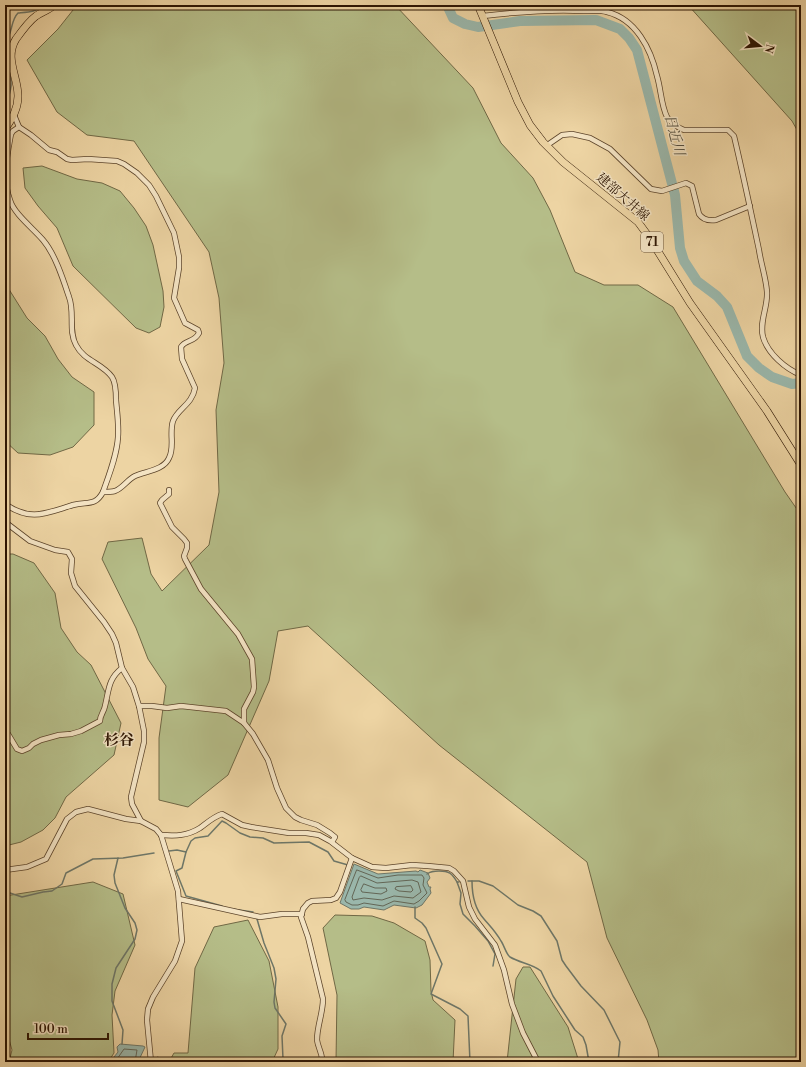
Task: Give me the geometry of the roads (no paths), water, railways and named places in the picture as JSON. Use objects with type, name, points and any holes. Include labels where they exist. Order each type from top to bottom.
[{"type":"main road","points":[[5,130],[14,115],[18,96],[11,60],[14,45],[22,31],[35,17],[52,8],[54,5]]},
{"type":"main road","name":"建部大井線","points":[[478,5],[518,102],[530,125],[546,146],[563,162],[638,222],[690,303],[767,411],[801,465]]},
{"type":"street","points":[[484,19],[536,10],[568,10],[607,12],[625,20],[639,34],[650,52],[657,75],[664,109],[672,124],[684,130],[728,130],[734,136],[767,292],[762,327],[763,337],[768,347],[783,366],[801,375]]},
{"type":"street","points":[[14,115],[19,127],[31,134],[47,148],[57,152],[67,159],[117,161],[137,173],[149,185],[174,233],[179,257],[179,268],[174,298],[185,323],[198,330],[199,333],[197,337],[183,344],[181,347],[182,359],[195,388],[191,400],[173,420],[171,454],[169,460],[166,464],[135,476],[115,491],[103,492]]},
{"type":"street","points":[[5,504],[16,511],[34,515],[94,502],[99,499],[103,492],[117,447],[118,436],[116,390],[113,378],[105,370],[82,355],[75,344],[73,337],[70,299],[52,254],[42,239],[11,204],[9,198],[6,166],[12,131],[19,127]]},
{"type":"street","points":[[546,146],[562,135],[572,134],[590,138],[610,149],[652,189],[662,191],[686,183],[692,186],[699,214],[705,220],[716,220],[750,206]]},
{"type":"street","points":[[169,490],[169,494],[160,503],[172,527],[187,543],[184,556],[185,559],[201,589],[238,634],[252,659],[254,686],[253,692],[244,710],[244,723]]},
{"type":"street","points":[[5,522],[30,542],[55,550],[68,552],[71,555],[71,573],[75,586],[112,634],[116,643],[122,668],[134,687],[140,706],[144,731],[144,742],[131,797],[132,804],[140,821]]},
{"type":"street","points":[[5,733],[8,734],[18,749],[22,751],[41,740],[81,731],[100,721],[101,713],[105,708],[113,675],[122,668]]},
{"type":"street","points":[[140,706],[167,708],[182,706],[226,711],[244,723],[253,734],[268,760],[277,788],[286,808],[295,817],[317,825],[330,833],[334,837],[332,842]]},
{"type":"street","points":[[5,870],[27,867],[46,860],[67,818],[76,812],[88,810],[126,820],[140,821],[156,829],[161,835],[178,891],[182,941],[175,961],[153,997],[148,1009],[147,1020],[151,1062]]},
{"type":"street","points":[[161,835],[186,835],[222,814],[242,825],[290,833],[319,835],[332,842],[352,858],[365,865],[379,868],[428,866],[449,868],[458,874],[463,881],[469,907],[475,919],[488,933],[498,950],[512,1004],[538,1062]]},
{"type":"street","points":[[322,1062],[323,1057],[317,1041],[323,1009],[323,999],[308,937],[301,917],[303,909],[308,903],[312,901],[331,900],[336,898],[340,892],[352,858]]},
{"type":"street","points":[[179,899],[260,918],[282,914],[302,914]]},
{"type":"water","points":[[354,864],[378,874],[418,872],[420,870],[428,873],[430,878],[427,882],[429,887],[431,887],[431,893],[422,905],[416,908],[394,905],[384,910],[364,907],[359,909],[351,909],[340,903]]},
{"type":"water","points":[[120,1044],[145,1047],[138,1062],[110,1062],[118,1052],[117,1047]]},
{"type":"waterway","points":[[5,42],[8,39],[15,16],[18,13],[29,12],[45,5]]},
{"type":"waterway","name":"日近川","points":[[447,5],[453,18],[465,24],[478,27],[520,21],[596,20],[620,29],[629,38],[637,50],[675,195],[680,248],[684,261],[697,281],[717,296],[727,307],[747,356],[759,368],[772,377],[792,384],[801,383]]},
{"type":"waterway","points":[[5,69],[11,80],[11,89],[5,103]]},
{"type":"waterway","points":[[169,851],[177,850],[186,852],[191,841],[195,838],[208,836],[222,821],[240,833],[250,837],[263,838],[274,843],[309,842],[328,852],[334,861],[348,865]]},
{"type":"waterway","points":[[186,852],[182,868],[176,871],[186,896],[222,906]]},
{"type":"waterway","points":[[5,894],[10,893],[22,897],[52,891],[62,884],[66,873],[93,859],[123,858],[154,853]]},
{"type":"waterway","points":[[118,858],[114,875],[115,883],[125,908],[135,923],[137,930],[135,939],[116,968],[112,984],[112,1001],[123,1030],[122,1044]]},
{"type":"waterway","points":[[427,874],[434,871],[445,871],[450,873],[457,882],[459,882]]},
{"type":"waterway","points":[[468,881],[472,881],[473,896],[478,910],[497,935],[509,956],[541,971],[553,996],[575,1030],[583,1037],[589,1062]]},
{"type":"waterway","points":[[472,881],[479,881],[493,886],[518,905],[541,916],[557,941],[562,960],[566,966],[581,986],[604,1010],[620,1042],[618,1062]]},
{"type":"waterway","points":[[457,882],[461,893],[460,904],[463,914],[488,941],[495,954],[493,966]]},
{"type":"waterway","points":[[415,907],[415,918],[426,928],[442,964],[431,994],[460,1009],[468,1016],[470,1062]]},
{"type":"waterway","points":[[232,909],[253,912]]},
{"type":"waterway","points":[[257,919],[264,943],[274,968],[276,979],[274,1002],[275,1008],[286,1024],[282,1036],[282,1062]]},
{"type":"district","name":"杉谷","points":[[119,740]]}]
